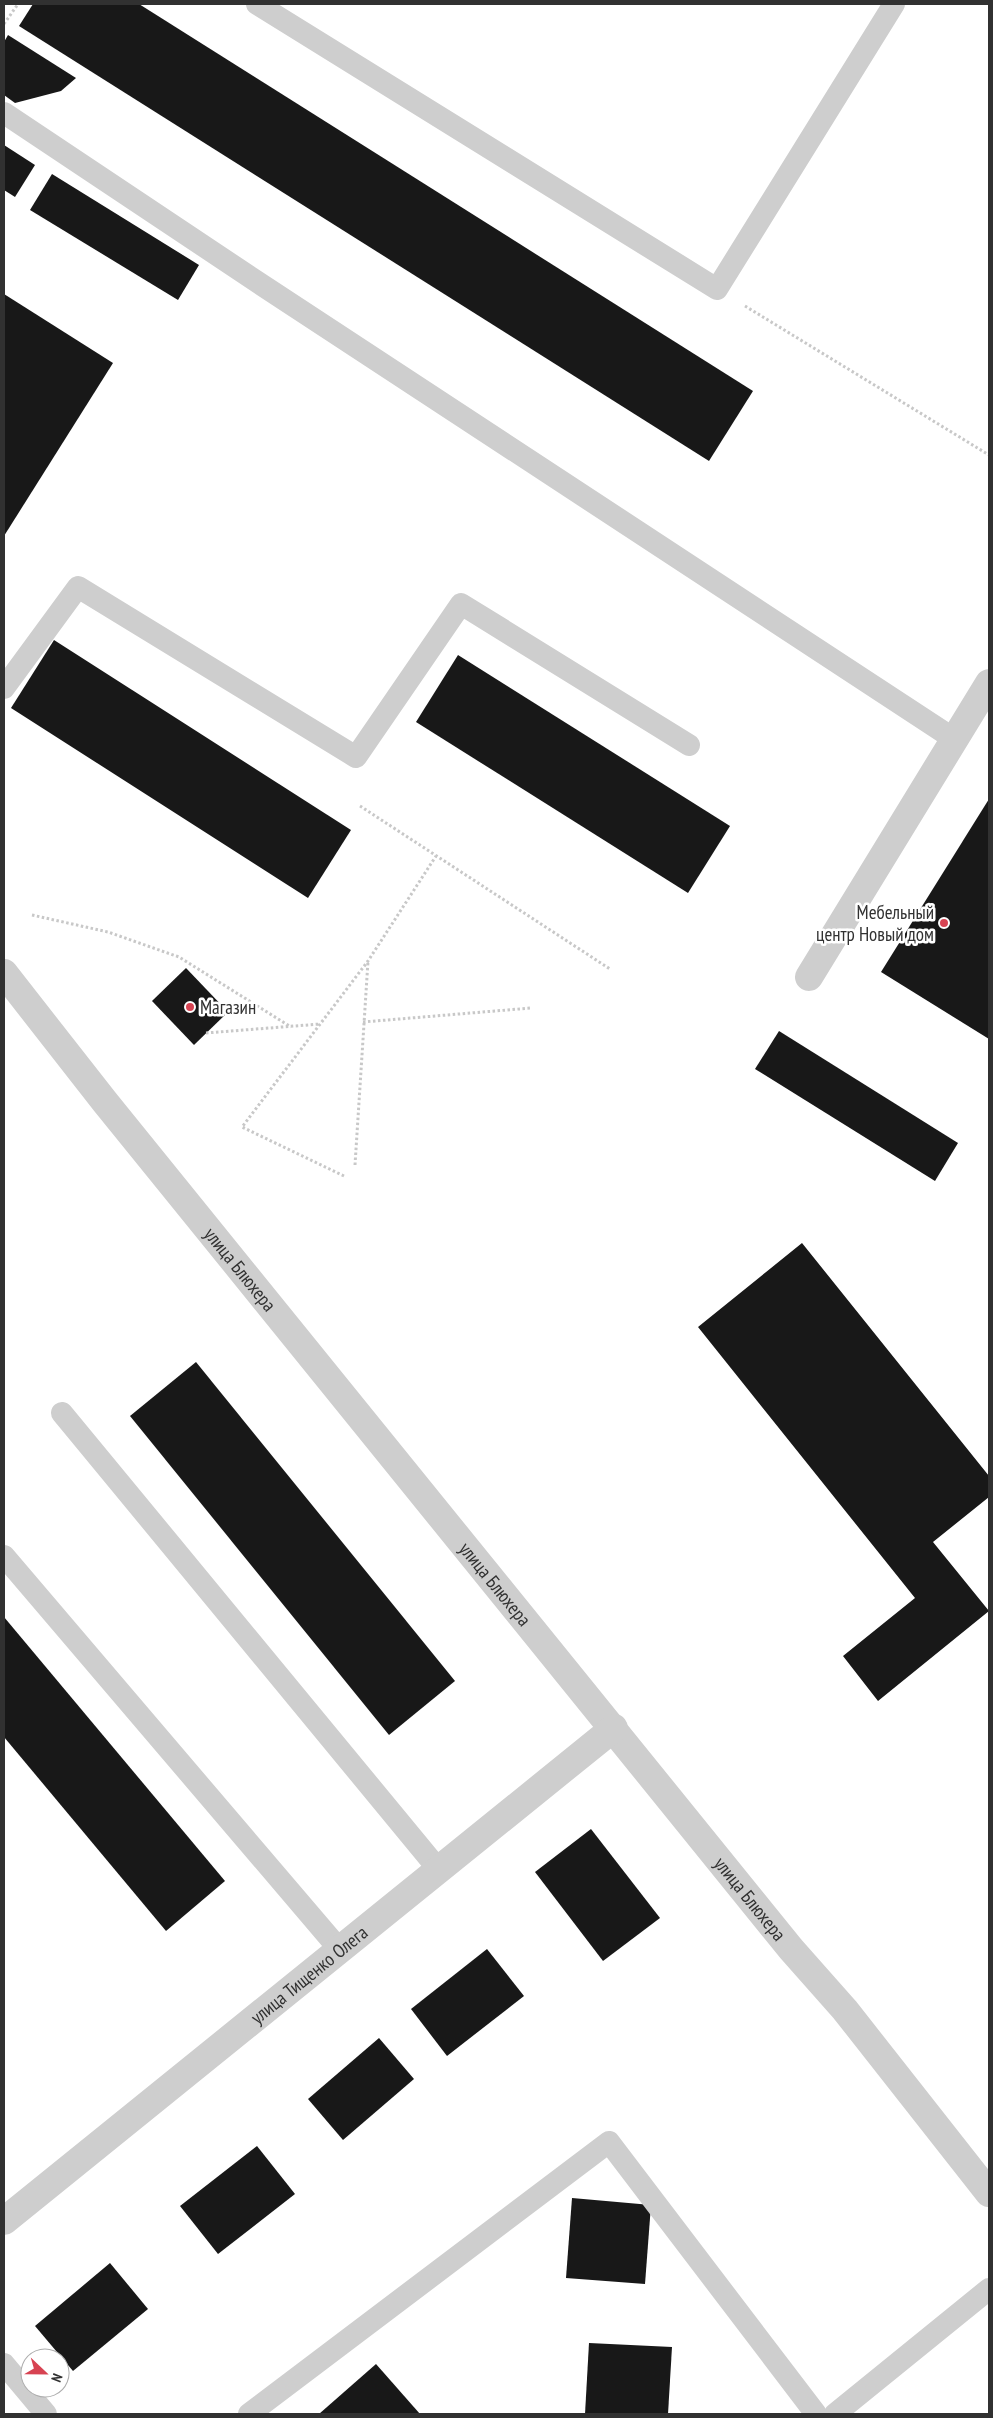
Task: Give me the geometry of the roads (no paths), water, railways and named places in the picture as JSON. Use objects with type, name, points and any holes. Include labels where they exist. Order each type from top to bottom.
[{"type":"street","points":[[809,976],[989,683]]},
{"type":"street","name":"улица Блюхера","points":[[4,973],[105,1102],[614,1728],[791,1949],[845,2010],[989,2193]]},
{"type":"street","name":"улица Тищенко Олега","points":[[4,2221],[614,1728]]},
{"type":"lane","points":[[257,4],[717,289],[894,4]]},
{"type":"lane","points":[[4,113],[265,288],[954,740]]},
{"type":"lane","points":[[4,688],[78,587],[356,757],[461,604],[689,745]]},
{"type":"lane","points":[[62,1413],[439,1870]]},
{"type":"lane","points":[[4,1556],[340,1950]]},
{"type":"lane","points":[[249,2414],[609,2142],[816,2414]]},
{"type":"lane","points":[[835,2414],[989,2289]]},
{"type":"lane","points":[[4,2364],[46,2414]]},
{"type":"place","name":"Мебельный центр Новый дом","points":[[944,923]]},
{"type":"place","name":"Магазин","points":[[190,1007]]}]
